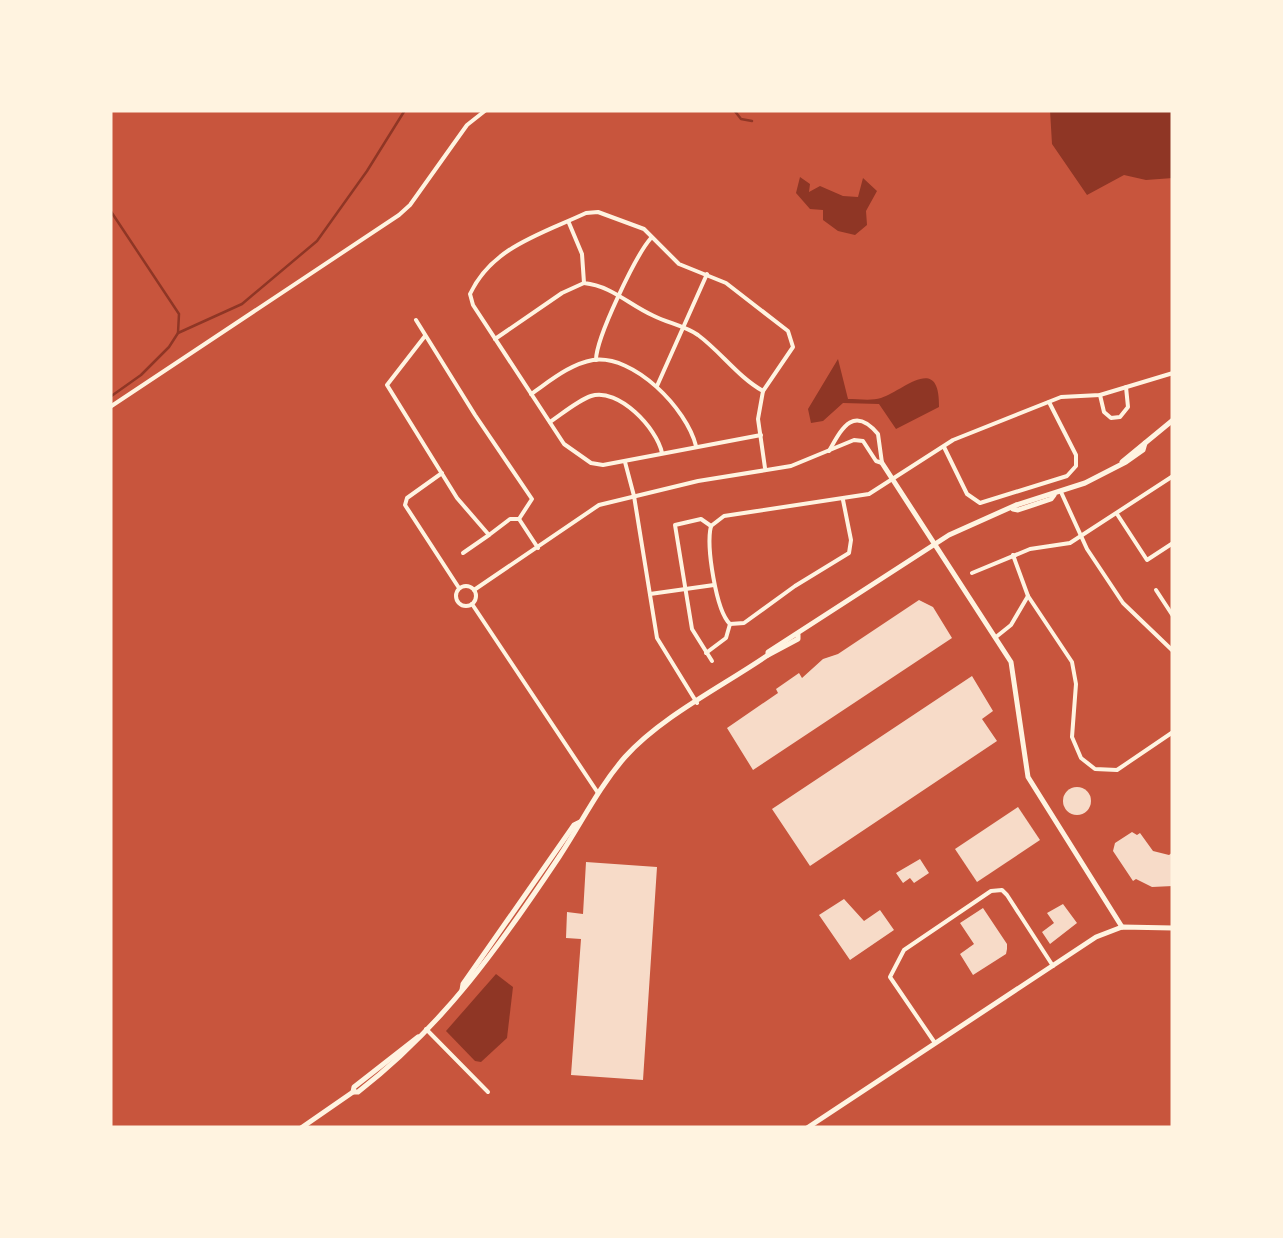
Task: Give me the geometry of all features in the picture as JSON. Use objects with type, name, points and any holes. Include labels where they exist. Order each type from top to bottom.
[{"type":"street","points":[[110,406],[400,215],[467,125],[486,110]]},
{"type":"street","points":[[761,435],[624,462],[591,463],[564,444],[470,294],[505,250],[586,213],[598,212],[636,224],[679,264],[726,282],[788,331],[793,342],[791,351],[763,392],[758,411],[761,435],[765,468]]},
{"type":"street","points":[[568,221],[582,254],[584,283]]},
{"type":"street","points":[[596,360],[598,341],[652,237]]},
{"type":"street","points":[[657,386],[707,274]]},
{"type":"street","points":[[495,338],[562,293],[584,283],[602,286],[651,315],[693,331],[726,357],[748,383],[763,392]]},
{"type":"street","points":[[416,320],[532,500],[519,519],[510,519],[463,553]]},
{"type":"street","points":[[426,336],[387,385],[457,498],[489,535]]},
{"type":"street","points":[[531,394],[574,366],[596,360],[614,363],[657,386],[682,414],[696,446]]},
{"type":"street","points":[[730,624],[722,614],[708,538],[710,526],[724,516],[869,494],[944,445],[1049,402],[1067,396],[1100,395],[1173,373]]},
{"type":"street","points":[[1100,395],[1104,412],[1111,418],[1120,417],[1128,407],[1126,388]]},
{"type":"street","points":[[550,422],[596,394],[642,418],[655,432],[662,453]]},
{"type":"street","points":[[944,445],[974,502],[1067,476],[1076,466],[1076,455],[1049,402]]},
{"type":"street","points":[[301,1128],[353,1092],[354,1087],[418,1037],[462,990],[574,825],[644,740],[768,652],[936,543],[967,525],[1016,505],[1058,494],[1122,462],[1173,420]]},
{"type":"street","points":[[829,451],[842,428],[852,422],[862,422],[878,434],[882,462],[996,637],[1013,670],[1028,776],[1122,927]]},
{"type":"street","points":[[474,590],[592,509],[634,496],[807,462],[858,440],[876,461],[882,462]]},
{"type":"street","points":[[624,462],[634,496],[660,645],[698,702]]},
{"type":"street","points":[[442,473],[406,498],[405,505],[460,588]]},
{"type":"street","points":[[972,573],[1030,549],[1070,544],[1173,476]]},
{"type":"street","points":[[1058,494],[1087,549],[1123,603],[1173,652]]},
{"type":"street","points":[[730,624],[744,623],[849,552],[851,540],[842,499]]},
{"type":"street","points":[[1117,514],[1147,560],[1173,543]]},
{"type":"street","points":[[519,519],[538,548]]},
{"type":"street","points":[[710,526],[701,520],[675,524],[692,630],[712,661]]},
{"type":"street","points":[[1014,555],[1028,596],[1072,662],[1076,684],[1072,737],[1081,758],[1095,769],[1117,770],[1173,732]]},
{"type":"street","points":[[650,594],[716,584]]},
{"type":"street","points":[[460,588],[474,590],[472,604],[459,603],[456,596],[460,588]]},
{"type":"street","points":[[1156,590],[1173,616]]},
{"type":"street","points":[[996,637],[1011,625],[1028,596]]},
{"type":"street","points":[[472,604],[598,793]]},
{"type":"street","points":[[706,653],[726,638],[730,624]]},
{"type":"street","points":[[935,1043],[890,977],[904,950],[990,891],[1002,890],[1052,966]]},
{"type":"street","points":[[807,1128],[1096,938],[1122,927],[1173,928]]},
{"type":"street","points":[[426,1029],[488,1092]]},
{"type":"street","points":[[820,1119],[826,1128]]},
{"type":"shaded area","points":[[1050,110],[1173,110],[1173,178],[1146,180],[1124,175],[1087,195],[1052,144]]},
{"type":"shaded area","points":[[800,177],[810,184],[809,192],[820,186],[843,196],[858,197],[863,178],[877,191],[866,211],[867,225],[855,235],[838,231],[823,220],[823,210],[810,209],[796,193]]},
{"type":"shaded area","points":[[838,359],[848,399],[881,398],[927,378],[938,391],[939,407],[896,429],[879,404],[843,403],[823,421],[811,423],[808,409]]},
{"type":"shaded area","points":[[496,974],[513,987],[507,1038],[481,1062],[475,1061],[446,1031]]},
{"type":"building","points":[[919,600],[933,607],[952,638],[753,770],[727,728],[778,693],[776,689],[799,673],[802,678],[823,659],[838,654]]},
{"type":"building","points":[[972,676],[993,711],[982,719],[997,741],[810,866],[772,809]]},
{"type":"building","points":[[1077,787],[1087,791],[1091,801],[1087,811],[1077,815],[1067,811],[1063,801],[1067,791]]},
{"type":"building","points":[[1018,807],[1040,840],[977,882],[955,849]]},
{"type":"building","points":[[1132,832],[1140,833],[1153,851],[1169,855],[1173,852],[1173,886],[1152,887],[1133,881],[1113,851],[1115,843]]},
{"type":"building","points":[[920,859],[929,873],[914,883],[910,878],[903,883],[896,873]]},
{"type":"building","points":[[586,862],[657,867],[643,1080],[571,1075],[581,939],[566,938],[567,912],[583,914]]},
{"type":"building","points":[[844,899],[864,921],[880,910],[894,930],[850,960],[819,915]]},
{"type":"building","points":[[1063,904],[1077,923],[1050,944],[1042,932],[1054,923],[1047,913]]},
{"type":"building","points":[[983,908],[1007,949],[1006,954],[973,975],[960,954],[974,944],[960,923]]},
{"type":"waterway","points":[[110,397],[141,375],[178,333],[242,304],[317,241],[405,110]]},
{"type":"waterway","points":[[734,110],[741,119],[752,121]]},
{"type":"waterway","points":[[110,210],[179,314],[178,333]]}]
